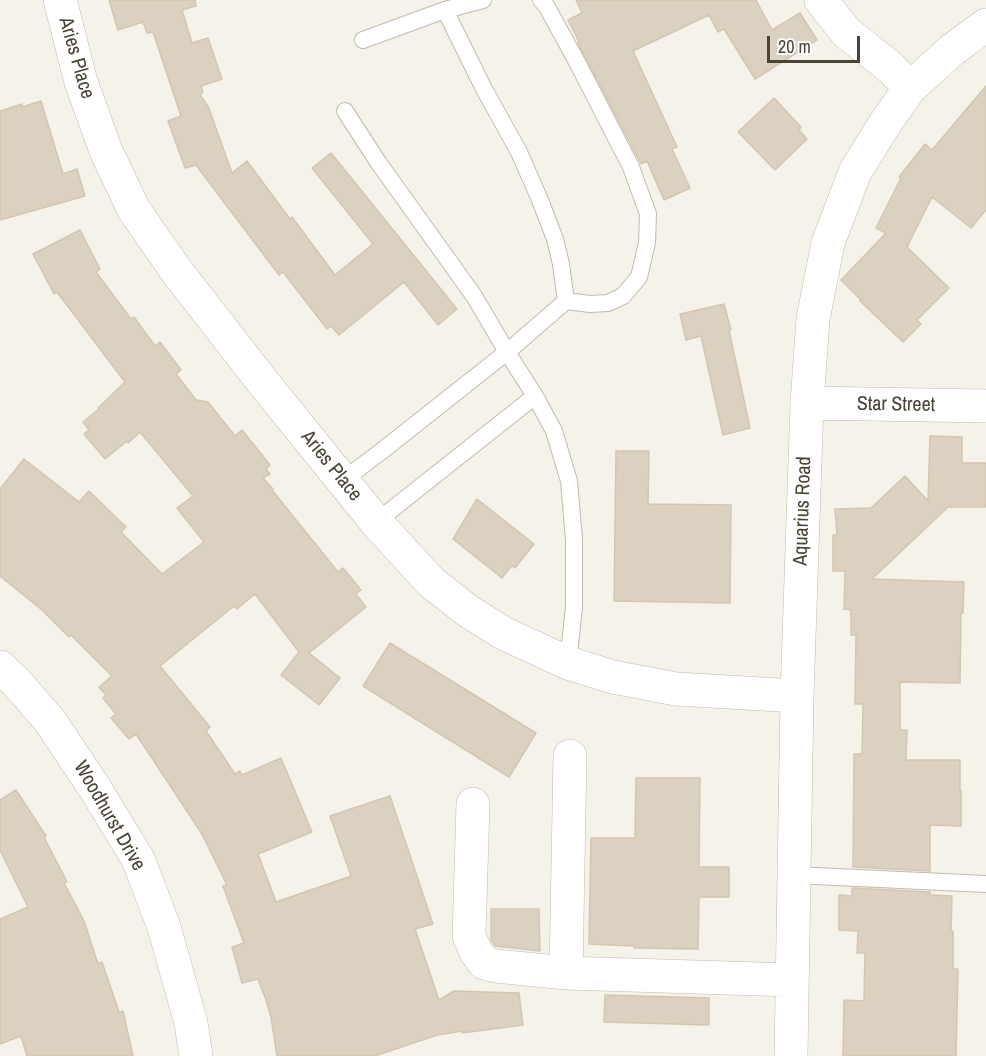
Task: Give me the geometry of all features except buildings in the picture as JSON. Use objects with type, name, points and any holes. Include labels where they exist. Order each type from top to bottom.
[{"type":"street","name":"Aries Place","points":[[60,0],[81,82],[106,151],[134,210],[178,273],[342,481],[431,582],[468,611],[503,633],[568,663],[614,677],[676,689],[797,696]]},
{"type":"street","points":[[821,0],[846,32],[891,68],[910,88]]},
{"type":"street","name":"Aquarius Road","points":[[791,1056],[797,696],[807,403],[813,320],[828,243],[855,172],[910,88],[952,50],[986,25]]},
{"type":"street","name":"Star Street","points":[[807,403],[986,406]]},
{"type":"street","name":"Woodhurst Drive","points":[[0,667],[50,721],[138,859],[164,927],[191,1023],[196,1056]]},
{"type":"street","points":[[566,973],[570,756]]},
{"type":"street","points":[[473,804],[469,936],[484,963],[566,973],[792,980]]},
{"type":"lane","points":[[363,40],[445,10],[483,0]]},
{"type":"lane","points":[[342,481],[507,352],[566,302],[608,303],[623,296],[639,277],[647,243],[648,214],[631,167],[577,62],[541,0]]},
{"type":"lane","points":[[445,10],[519,152],[540,200],[555,239],[566,302]]},
{"type":"lane","points":[[345,111],[378,162],[474,296],[554,431],[569,481],[574,540],[574,607],[568,663]]},
{"type":"lane","points":[[376,522],[535,396]]},
{"type":"lane","points":[[794,875],[986,884]]}]
